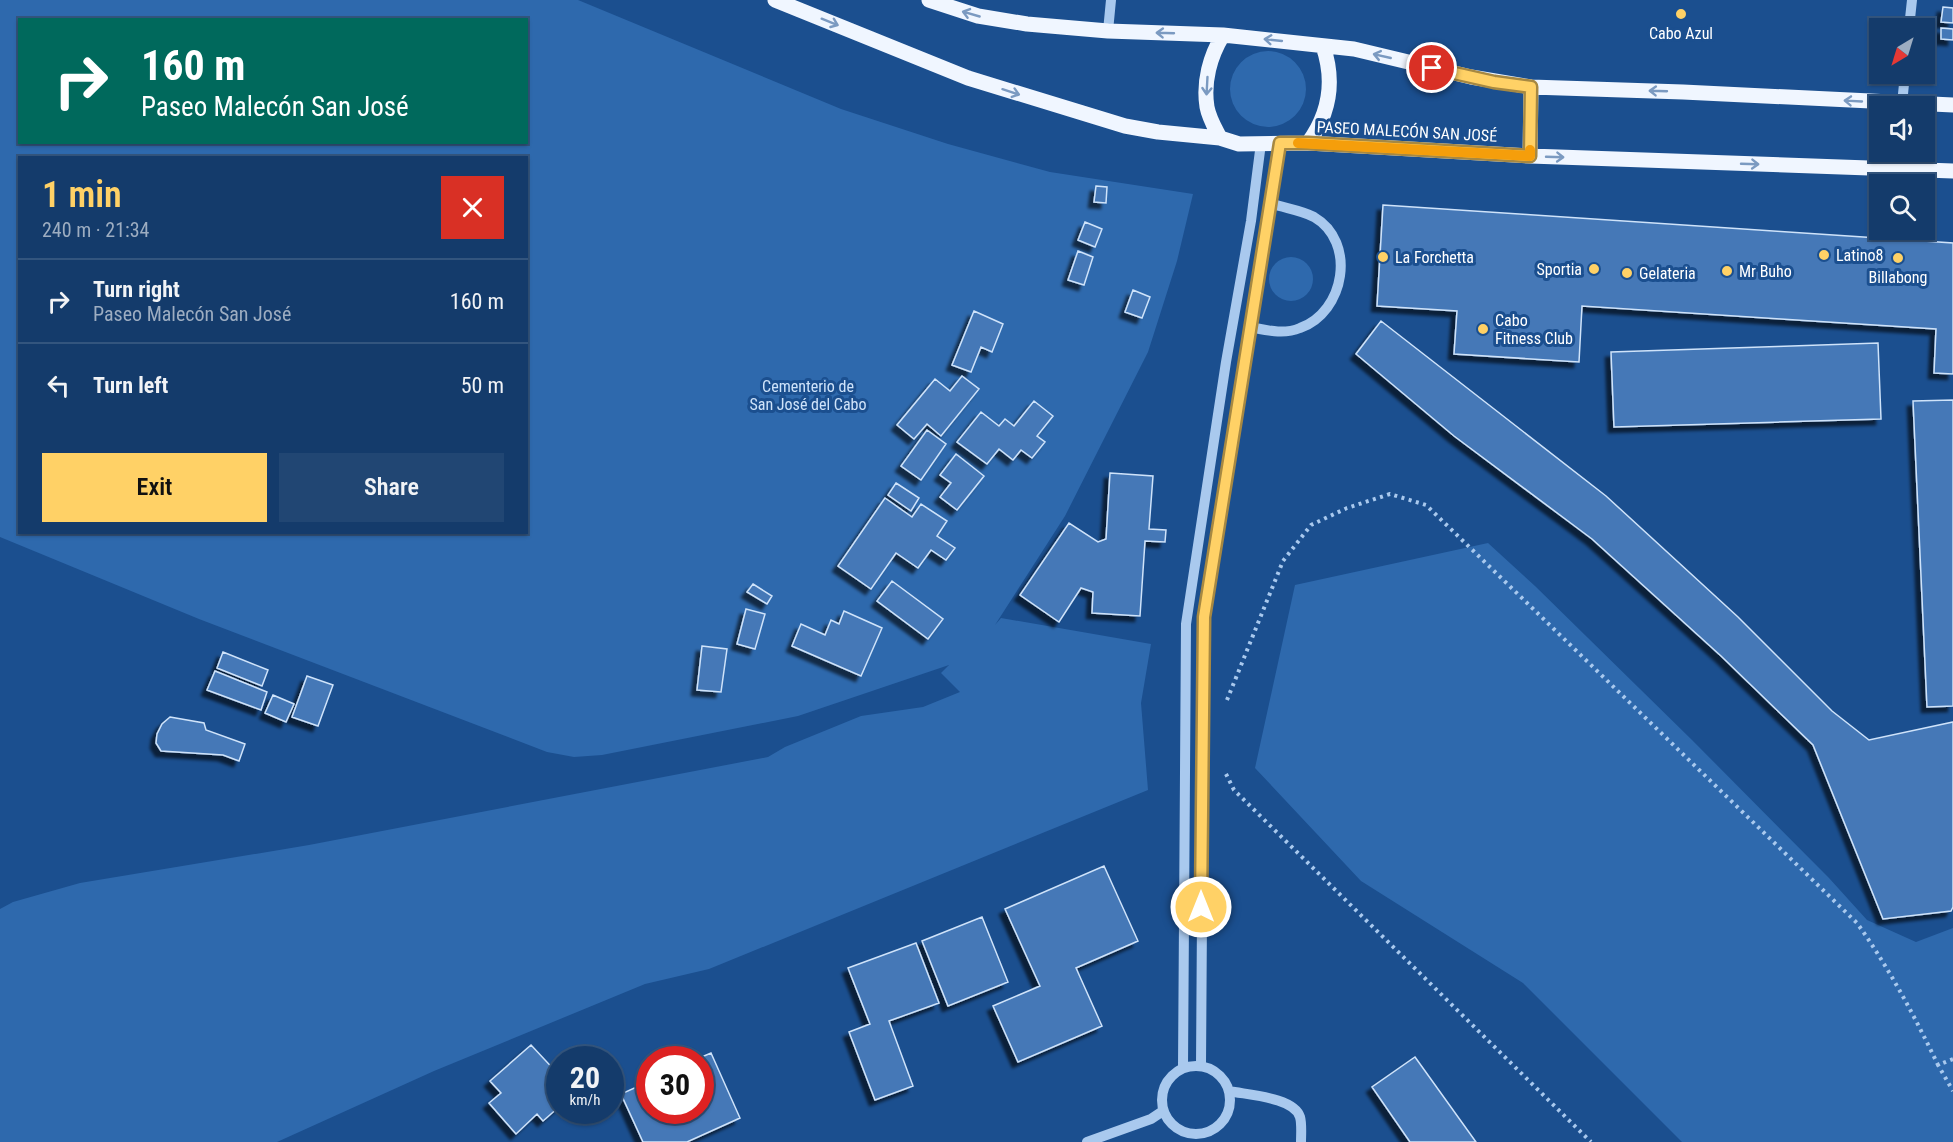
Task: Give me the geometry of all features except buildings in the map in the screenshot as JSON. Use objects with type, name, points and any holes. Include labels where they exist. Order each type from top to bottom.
[{"type":"main road","name":"PASEO MALECÓN SAN JOSÉ","points":[[775,0],[968,78],[1015,94],[1125,126],[1158,132],[1220,138],[1239,144],[1308,143],[1530,156],[1953,171]]},
{"type":"main road","points":[[929,0],[978,16],[1027,24],[1108,31],[1223,35],[1354,49],[1471,77],[1531,87],[1683,92],[1869,102]]},
{"type":"main road","points":[[1220,138],[1207,108],[1207,84],[1210,61],[1223,35]]},
{"type":"main road","points":[[1308,143],[1319,128],[1329,97],[1331,76],[1323,46]]},
{"type":"main road","points":[[1530,156],[1531,87]]},
{"type":"main road","points":[[1935,105],[1953,105]]},
{"type":"street","points":[[1108,31],[1111,0]]},
{"type":"street","points":[[1910,18],[1912,0]]},
{"type":"street","points":[[1183,1068],[1186,624],[1261,143]]},
{"type":"street","points":[[1200,1066],[1204,617],[1280,143]]},
{"type":"street","points":[[1250,327],[1279,332],[1299,329],[1316,320],[1330,305],[1339,288],[1340,258],[1338,249],[1328,231],[1314,218],[1270,203]]},
{"type":"street","points":[[1200,1066],[1216,1072],[1224,1081],[1229,1091],[1230,1103],[1221,1124],[1202,1134],[1183,1132],[1168,1120],[1161,1102],[1166,1083],[1173,1074],[1183,1068],[1200,1066]]},
{"type":"street","points":[[1229,1091],[1283,1102],[1293,1108],[1300,1117],[1300,1142]]},
{"type":"street","points":[[1087,1142],[1151,1119],[1164,1111]]},
{"type":"street","points":[[1211,1130],[1213,1142]]},
{"type":"path","points":[[1223,709],[1283,561],[1311,525],[1347,508],[1390,494],[1426,505],[1857,923],[1886,964],[1953,1091]]},
{"type":"path","points":[[1222,767],[1234,790],[1592,1142]]},
{"type":"path","points":[[1938,1065],[1953,1059]]},
{"type":"green space","name":"Cementerio de San José del Cabo","points":[[0,0],[578,0],[841,109],[948,144],[1050,172],[1193,194],[1177,261],[1148,352],[1065,516],[995,625],[1001,618],[1151,644],[1141,703],[1148,790],[709,969],[645,984],[434,1071],[277,1142],[0,1142],[0,909],[13,902],[80,883],[309,845],[768,757],[785,747],[861,716],[923,707],[960,692],[941,673],[949,665],[798,716],[602,755],[574,757],[547,752],[199,619],[0,537]]},
{"type":"green space","points":[[1268,51],[1283,54],[1295,62],[1303,74],[1306,89],[1303,104],[1295,116],[1283,124],[1268,127],[1253,124],[1241,116],[1233,104],[1230,89],[1233,74],[1241,62],[1253,54]]},
{"type":"green space","points":[[1291,257],[1307,263],[1313,279],[1307,295],[1291,301],[1275,295],[1269,279],[1275,263]]},
{"type":"green space","points":[[1488,543],[1692,740],[1829,878],[1867,920],[1916,942],[1953,928],[1953,1142],[1682,1142],[1523,983],[1361,881],[1255,768],[1295,585]]},
{"type":"slow traffic","points":[[1298,143],[1530,156],[1530,150]]},
{"type":"place","name":"Cabo Azul","points":[[1681,14]]},
{"type":"place","name":"Latino8","points":[[1824,255]]},
{"type":"place","name":"La Forchetta","points":[[1383,257]]},
{"type":"place","name":"Billabong","points":[[1898,258]]},
{"type":"place","name":"Sportia","points":[[1594,269]]},
{"type":"place","name":"Mr Buho","points":[[1727,271]]},
{"type":"place","name":"Gelateria","points":[[1627,273]]},
{"type":"place","name":"Cabo Fitness Club","points":[[1483,329]]},
{"type":"route","points":[[1201,907],[1204,617],[1280,143],[1530,156],[1531,87],[1494,82],[1432,68]]}]
